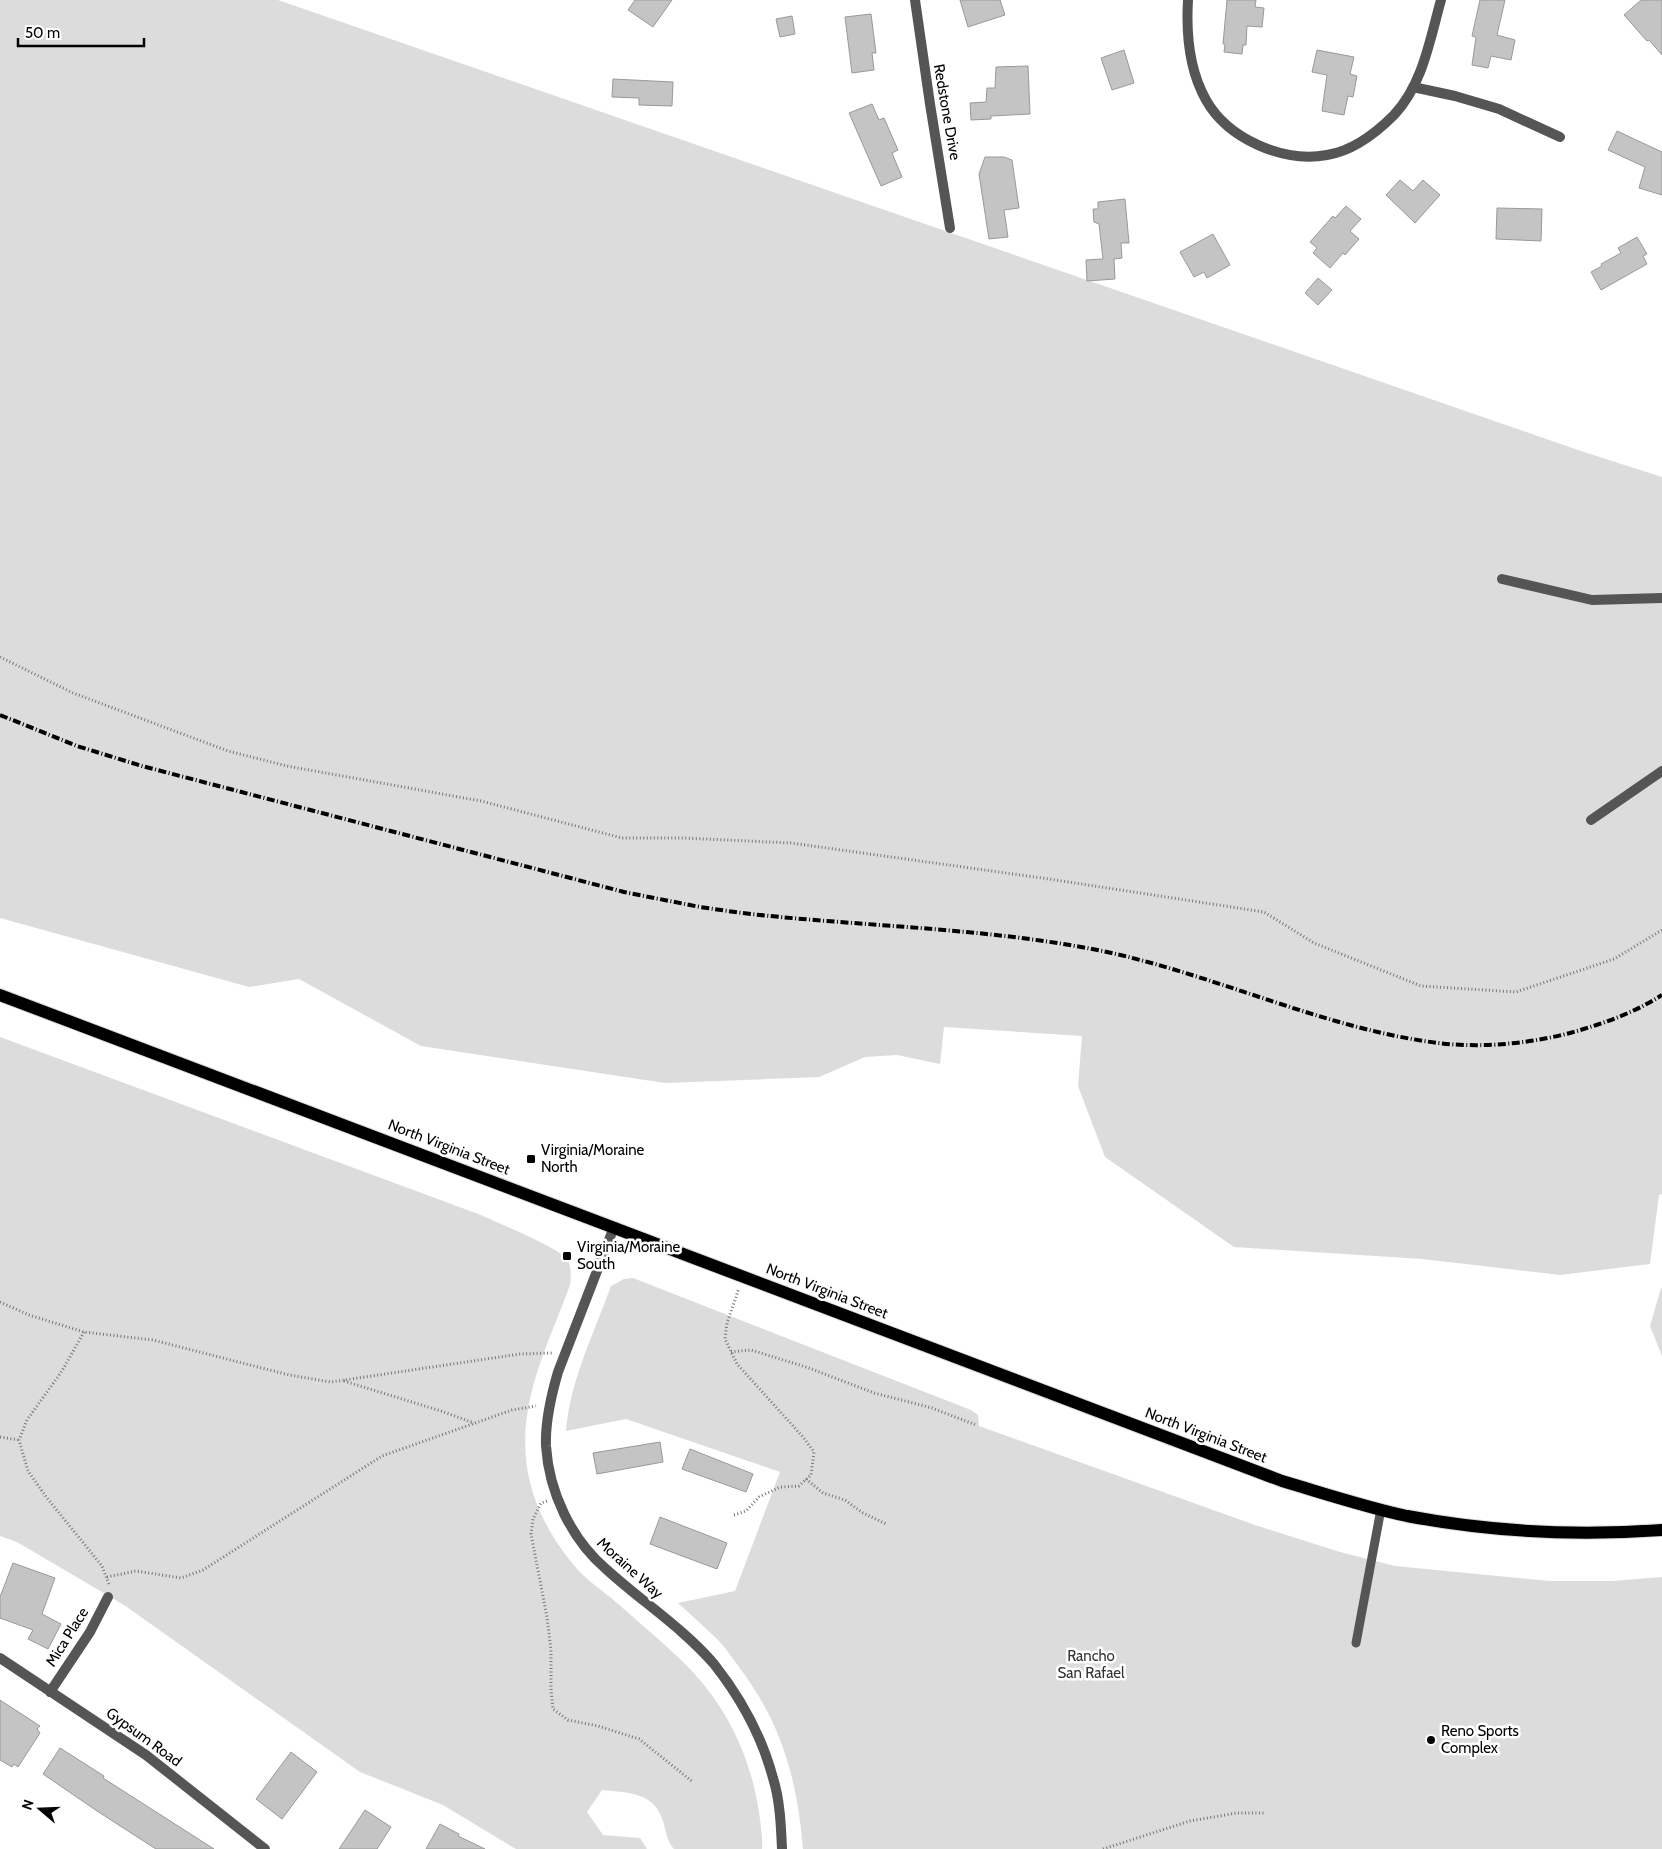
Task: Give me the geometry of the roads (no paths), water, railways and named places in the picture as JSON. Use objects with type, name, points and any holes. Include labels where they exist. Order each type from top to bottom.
[{"type":"main road","name":"North Virginia Street","points":[[0,996],[1282,1481],[1382,1509],[1449,1523],[1542,1532],[1602,1533],[1662,1530]]},
{"type":"street","name":"Redstone Drive","points":[[916,0],[950,228]]},
{"type":"street","points":[[1188,0],[1188,46],[1195,75],[1206,100],[1231,129],[1256,144],[1281,153],[1305,157],[1328,155],[1351,147],[1374,133],[1395,114],[1412,87],[1422,66],[1441,0]]},
{"type":"street","points":[[1412,87],[1455,96],[1499,110],[1560,137]]},
{"type":"street","points":[[1502,579],[1592,600],[1662,598]]},
{"type":"street","points":[[1592,820],[1662,771]]},
{"type":"street","name":"Moraine Way","points":[[614,1228],[558,1372],[549,1407],[546,1446],[557,1497],[575,1532],[588,1551],[604,1568],[678,1629],[713,1664],[750,1718],[763,1746],[774,1778],[782,1849]]},
{"type":"street","name":"Mica Place","points":[[50,1692],[90,1632],[108,1597]]},
{"type":"street","name":"Gypsum Road","points":[[0,1658],[146,1755],[265,1849]]},
{"type":"lane","points":[[1356,1643],[1382,1509]]},
{"type":"railway","points":[[0,715],[77,746],[142,766],[624,892],[742,913],[997,935],[1081,947],[1125,956],[1167,968],[1338,1022],[1380,1033],[1424,1041],[1479,1045],[1516,1043],[1552,1037],[1582,1030],[1618,1017],[1662,995]]},
{"type":"place","name":"Virginia/Moraine North","points":[[531,1159]]},
{"type":"place","name":"Virginia/Moraine South","points":[[567,1256]]},
{"type":"place","name":"Reno Sports Complex","points":[[1431,1740]]},
{"type":"park label","name":"Rancho San Rafael","points":[[1091,1664]]}]
